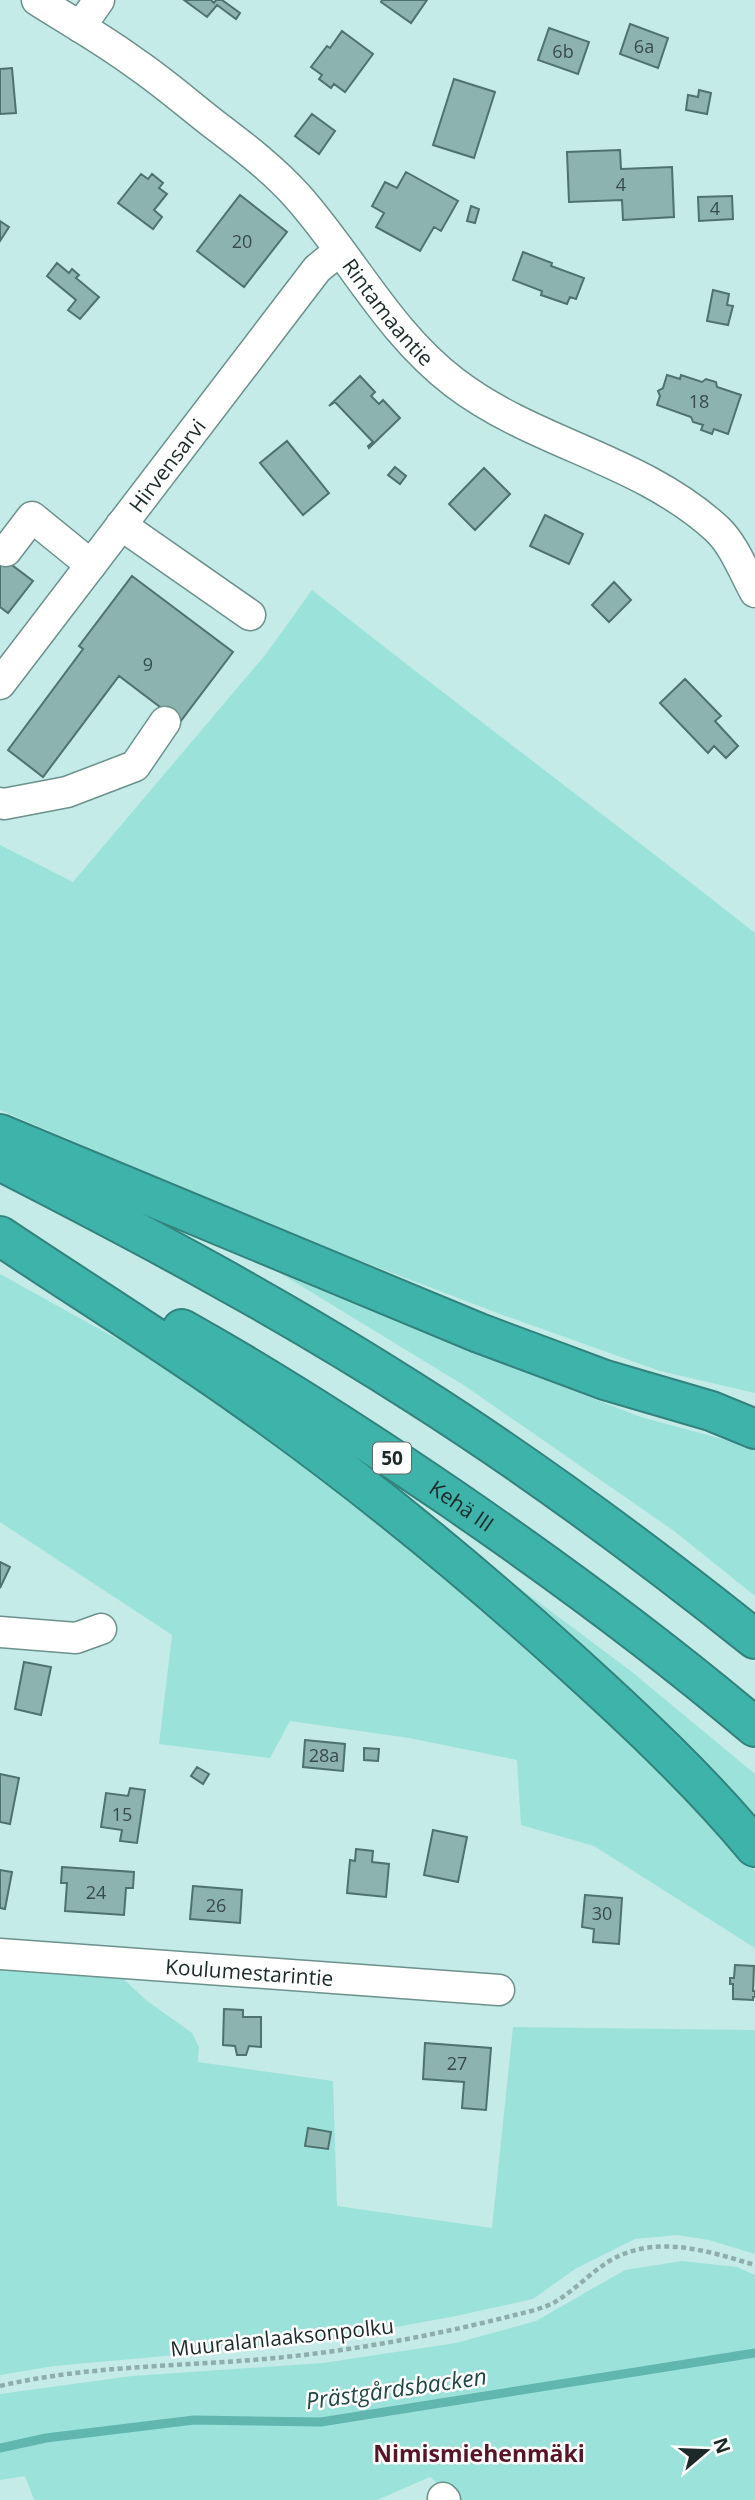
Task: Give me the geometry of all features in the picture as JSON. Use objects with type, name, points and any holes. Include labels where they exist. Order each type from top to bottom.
[{"type":"highway","points":[[0,1134],[479,1333],[605,1380],[711,1411],[755,1429]]},
{"type":"highway","points":[[0,1161],[162,1244],[416,1394],[660,1563],[755,1639]]},
{"type":"highway","points":[[0,1235],[237,1394],[360,1484],[512,1609],[632,1717],[726,1813],[755,1847]]},
{"type":"highway","name":"Kehä III","points":[[0,1235],[124,1297],[243,1363],[369,1442],[609,1610],[755,1727]]},
{"type":"highway","points":[[711,1411],[755,1411]]},
{"type":"street","name":"Rintamaantie","points":[[37,0],[136,63],[255,156],[297,196],[384,312],[454,383],[532,429],[624,468],[659,487],[747,554],[755,592]]},
{"type":"street","points":[[80,27],[99,0]]},
{"type":"street","name":"Hirvensarvi","points":[[3,673],[91,565],[317,269],[339,251]]},
{"type":"street","points":[[6,551],[32,517],[91,565]]},
{"type":"street","points":[[121,525],[250,615]]},
{"type":"street","points":[[0,803],[66,792],[135,766],[165,722]]},
{"type":"street","points":[[0,1632],[76,1638],[101,1629]]},
{"type":"street","name":"Koulumestarintie","points":[[0,1954],[499,1990]]},
{"type":"path","name":"Muuralanlaaksonpolku","points":[[0,2386],[93,2371],[286,2357],[372,2346],[446,2332],[555,2302],[610,2261],[628,2253],[672,2245],[702,2250],[755,2265]]},
{"type":"shaded area","points":[[312,590],[755,933],[755,1393],[660,1371],[500,1314],[290,1234],[0,1110],[0,845],[73,882],[266,654]]},
{"type":"shaded area","points":[[270,1267],[508,1366],[641,1417],[755,1448],[755,1596],[674,1531],[465,1386]]},
{"type":"shaded area","points":[[0,1274],[148,1356],[322,1473],[597,1707],[718,1827],[755,1871],[755,1948],[594,1846],[521,1825],[517,1760],[409,1738],[290,1721],[270,1758],[159,1744],[172,1635],[0,1522]]},
{"type":"shaded area","points":[[414,1509],[632,1672],[755,1774],[755,1822]]},
{"type":"shaded area","points":[[0,1967],[119,1975],[146,2000],[192,2033],[199,2047],[198,2062],[333,2081],[337,2206],[492,2228],[513,2027],[755,2030],[755,2254],[709,2240],[677,2235],[635,2239],[575,2269],[533,2299],[456,2316],[309,2343],[54,2366],[0,2375]]},
{"type":"shaded area","points":[[682,2261],[737,2267],[755,2275],[755,2500],[456,2500],[430,2477],[377,2500],[34,2500],[25,2476],[0,2480],[0,2394],[132,2376],[323,2363],[456,2343],[536,2321],[625,2270]]},
{"type":"building","points":[[184,0],[211,0],[214,3],[216,0],[222,0],[240,13],[236,19],[217,5],[207,17]]},
{"type":"building","points":[[427,0],[411,23],[381,2]]},
{"type":"building","points":[[630,24],[668,38],[658,68],[620,54]]},
{"type":"building","points":[[549,28],[589,42],[578,74],[538,60]]},
{"type":"building","points":[[342,31],[373,54],[345,92],[334,84],[331,88],[319,79],[322,75],[311,67]]},
{"type":"building","points":[[12,68],[16,113],[0,114],[0,69]]},
{"type":"building","points":[[454,79],[495,92],[474,158],[433,145]]},
{"type":"building","points":[[699,90],[711,93],[707,114],[686,110],[688,95],[698,97]]},
{"type":"building","points":[[312,114],[335,131],[319,154],[295,136]]},
{"type":"building","points":[[620,150],[621,169],[672,167],[674,217],[623,220],[622,200],[569,202],[567,152]]},
{"type":"building","points":[[406,172],[458,201],[441,231],[434,227],[420,251],[376,227],[384,213],[372,206],[385,182],[397,188]]},
{"type":"building","points":[[141,174],[148,179],[152,174],[163,183],[159,188],[167,194],[154,210],[162,217],[153,229],[118,203]]},
{"type":"building","points":[[240,195],[287,232],[244,287],[197,251]]},
{"type":"building","points":[[732,196],[733,219],[699,221],[698,197]]},
{"type":"building","points":[[471,206],[479,209],[475,223],[467,221]]},
{"type":"building","points":[[0,221],[9,227],[0,241]]},
{"type":"building","points":[[523,252],[584,278],[576,299],[570,297],[567,304],[541,295],[542,291],[513,280]]},
{"type":"building","points":[[57,263],[69,273],[72,269],[79,275],[76,278],[99,297],[80,319],[68,310],[76,300],[47,276]]},
{"type":"building","points":[[713,290],[729,294],[727,305],[733,306],[728,325],[707,321]]},
{"type":"building","points":[[667,375],[680,379],[681,375],[702,382],[706,379],[716,382],[717,387],[741,395],[728,434],[714,429],[712,434],[701,430],[703,425],[693,422],[691,417],[657,405],[660,396],[658,391],[663,388]]},
{"type":"building","points":[[360,376],[375,392],[371,396],[379,404],[383,400],[400,418],[369,448],[373,442],[335,402],[329,406]]},
{"type":"building","points":[[287,441],[329,493],[303,515],[260,463]]},
{"type":"building","points":[[395,467],[406,476],[400,484],[388,475]]},
{"type":"building","points":[[484,468],[510,494],[475,530],[449,504]]},
{"type":"building","points":[[545,515],[583,534],[569,564],[530,546]]},
{"type":"building","points":[[0,556],[33,581],[8,613],[0,607]]},
{"type":"building","points":[[132,576],[233,652],[180,722],[119,676],[43,777],[8,750],[83,649],[79,646]]},
{"type":"building","points":[[614,582],[631,600],[609,622],[592,605]]},
{"type":"building","points":[[685,679],[721,716],[715,721],[738,746],[726,758],[714,746],[708,753],[660,703]]},
{"type":"building","points":[[0,1562],[10,1567],[0,1588]]},
{"type":"building","points":[[24,1662],[51,1667],[41,1715],[15,1709]]},
{"type":"building","points":[[305,1740],[345,1744],[343,1771],[303,1767]]},
{"type":"building","points":[[364,1748],[379,1749],[378,1761],[364,1760]]},
{"type":"building","points":[[197,1767],[209,1774],[203,1784],[191,1776]]},
{"type":"building","points":[[0,1774],[19,1778],[10,1824],[0,1822]]},
{"type":"building","points":[[130,1788],[145,1790],[137,1843],[120,1841],[122,1830],[101,1827],[106,1793],[128,1796]]},
{"type":"building","points":[[433,1830],[467,1837],[458,1882],[424,1875]]},
{"type":"building","points":[[356,1849],[373,1851],[372,1862],[389,1864],[386,1897],[347,1893],[350,1860],[355,1861]]},
{"type":"building","points":[[62,1867],[134,1872],[133,1888],[126,1888],[124,1915],[65,1911],[67,1883],[61,1883]]},
{"type":"building","points":[[0,1870],[12,1872],[5,1909],[0,1908]]},
{"type":"building","points":[[193,1886],[242,1890],[240,1923],[190,1919]]},
{"type":"building","points":[[585,1895],[622,1898],[619,1944],[593,1942],[594,1929],[582,1927]]},
{"type":"building","points":[[735,1965],[754,1966],[753,2000],[733,1999],[733,1984],[730,1984],[730,1978],[734,1978]]},
{"type":"building","points":[[224,2009],[243,2010],[243,2017],[261,2017],[261,2047],[249,2046],[246,2055],[237,2055],[235,2046],[223,2045]]},
{"type":"building","points":[[425,2043],[491,2048],[486,2110],[462,2108],[464,2082],[423,2079]]},
{"type":"building","points":[[308,2128],[331,2132],[328,2149],[305,2146]]},
{"type":"waterway","name":"Prästgårdsbacken","points":[[0,2448],[46,2438],[194,2420],[321,2422],[755,2353]]},
{"type":"district","name":"Nimismiehenmäki","points":[[479,2453]]}]
